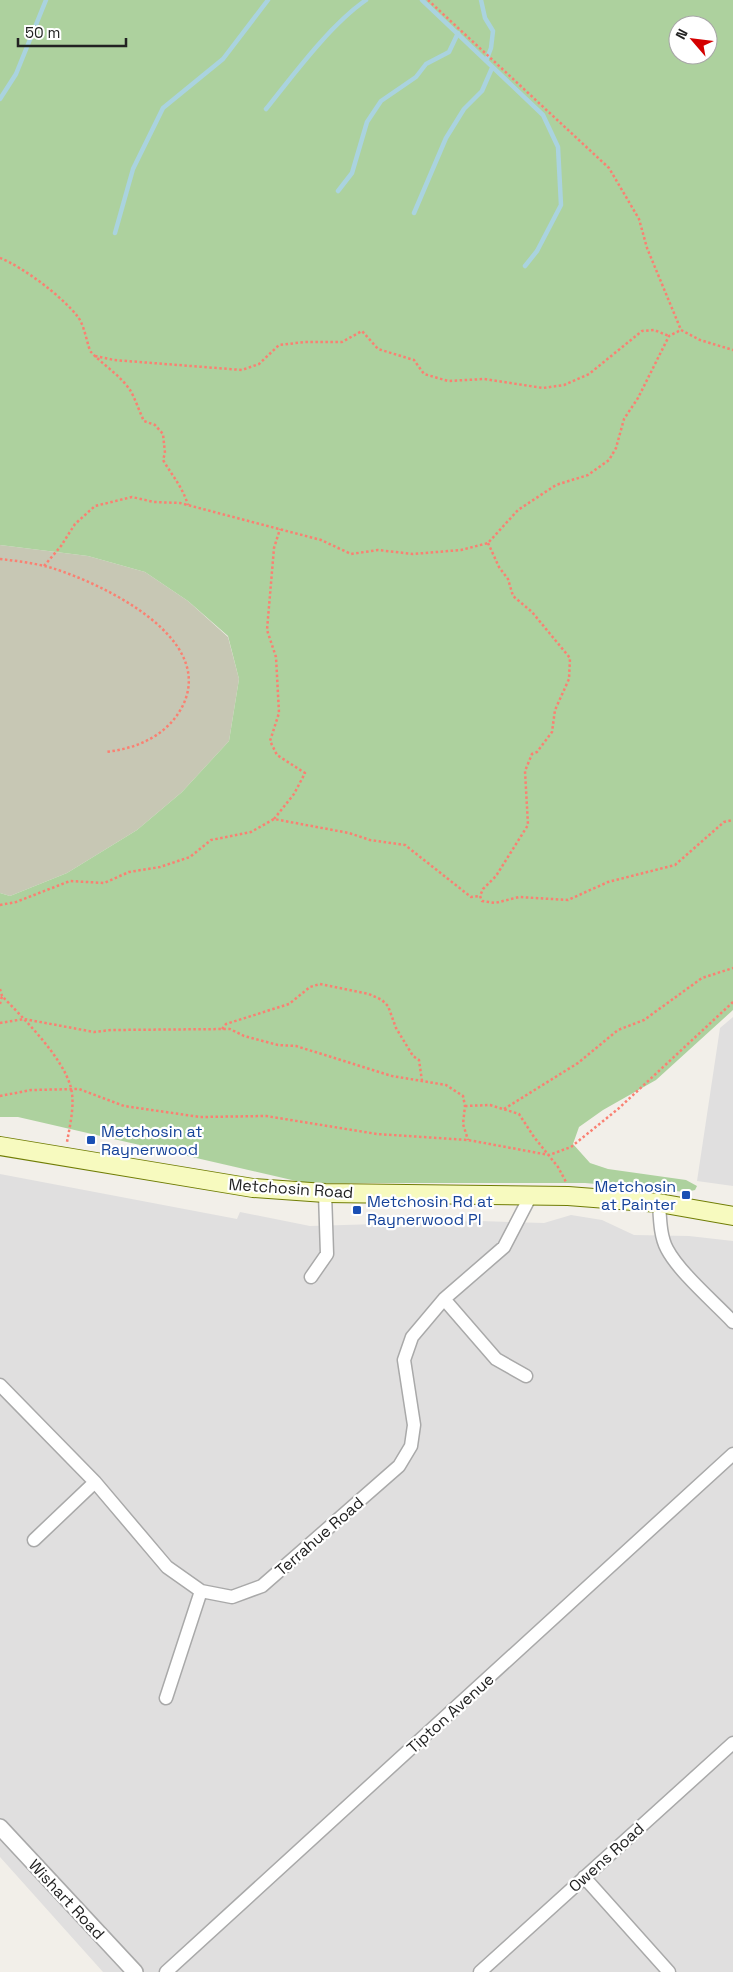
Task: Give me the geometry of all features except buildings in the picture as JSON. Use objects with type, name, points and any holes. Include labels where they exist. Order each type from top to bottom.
[{"type":"main road","name":"Metchosin Road","points":[[0,1146],[244,1186],[325,1193],[568,1196],[659,1203],[733,1216]]},
{"type":"street","points":[[311,1277],[327,1254],[325,1193]]},
{"type":"street","name":"Terrahue Road","points":[[0,1385],[95,1482],[167,1567],[201,1591],[232,1597],[262,1586],[399,1466],[411,1446],[414,1425],[404,1360],[412,1337],[444,1299],[504,1247],[530,1195]]},
{"type":"street","points":[[659,1203],[660,1224],[666,1248],[675,1261],[733,1322]]},
{"type":"street","points":[[444,1299],[496,1359],[526,1376]]},
{"type":"street","name":"Tipton Avenue","points":[[166,1972],[733,1454]]},
{"type":"street","points":[[34,1540],[95,1482]]},
{"type":"street","points":[[166,1698],[201,1591]]},
{"type":"street","name":"Owens Road","points":[[480,1972],[733,1743]]},
{"type":"street","name":"Wishart Road","points":[[0,1827],[135,1972]]},
{"type":"street","points":[[584,1877],[670,1972]]},
{"type":"path","points":[[428,0],[609,168],[639,219],[647,248],[681,330],[700,340],[733,350]]},
{"type":"path","points":[[0,258],[17,265],[23,272],[35,277],[78,317],[88,337],[89,351],[131,391],[144,421],[155,425],[164,434],[165,453],[163,460],[175,480],[183,488],[188,505]]},
{"type":"path","points":[[95,356],[114,360],[242,370],[259,364],[279,345],[305,342],[342,342],[362,331],[378,349],[414,360],[424,374],[448,381],[484,379],[543,388],[564,385],[589,374],[642,330],[654,330],[669,336]]},
{"type":"path","points":[[44,566],[61,546],[75,524],[95,506],[132,497],[188,505],[321,540],[351,554],[378,550],[413,554],[461,550],[488,543],[518,510],[556,485],[588,474],[609,460],[616,448],[624,419],[638,398],[669,336],[681,330]]},
{"type":"path","points":[[0,905],[16,902],[70,881],[104,883],[129,872],[160,866],[190,857],[211,840],[251,832],[274,819],[294,794],[305,773],[277,755],[270,741],[279,713],[276,657],[267,630],[274,548],[280,529]]},
{"type":"path","points":[[488,543],[499,567],[508,579],[512,596],[532,612],[570,658],[569,679],[555,710],[552,732],[537,752],[532,754],[525,771],[528,825],[496,876],[482,889],[480,896],[482,901],[494,903],[519,897],[568,900],[608,882],[675,865],[724,822],[733,820]]},
{"type":"path","points":[[0,559],[44,566],[92,584],[136,609],[172,638],[186,665],[186,695],[183,705],[171,723],[142,743],[105,752]]},
{"type":"path","points":[[274,819],[349,833],[370,840],[405,845],[471,897],[480,896]]},
{"type":"path","points":[[504,1108],[578,1063],[618,1030],[644,1020],[702,978],[733,968]]},
{"type":"path","points":[[221,1030],[226,1024],[289,1004],[310,987],[320,984],[369,994],[388,1006],[396,1028],[413,1056],[419,1060],[422,1081]]},
{"type":"path","points":[[0,989],[2,996],[39,1036],[66,1074],[71,1090],[72,1114],[65,1156]]},
{"type":"path","points":[[0,1004],[2,996]]},
{"type":"path","points":[[0,1096],[31,1090],[79,1090],[124,1106],[200,1117],[266,1116],[377,1134],[468,1140],[549,1155],[571,1147],[618,1109],[733,1002]]},
{"type":"path","points":[[0,1023],[24,1019],[94,1032],[111,1030],[230,1029],[244,1036],[278,1045],[296,1046],[392,1076],[446,1085],[463,1096],[465,1106],[463,1124],[468,1140]]},
{"type":"path","points":[[465,1106],[490,1105],[519,1114],[566,1180],[568,1196]]},
{"type":"shaded area","points":[[0,545],[88,556],[145,572],[188,601],[228,637],[239,679],[229,741],[182,792],[137,830],[67,873],[10,896],[0,893]]},
{"type":"shaded area","points":[[733,1017],[733,1186],[697,1181],[720,1028]]},
{"type":"shaded area","points":[[0,1174],[237,1219],[240,1212],[310,1226],[480,1221],[544,1223],[571,1215],[602,1220],[634,1235],[689,1236],[733,1241],[733,1972],[103,1972],[0,1857]]},
{"type":"green space","points":[[0,0],[733,0],[733,1010],[656,1080],[603,1110],[579,1127],[573,1144],[590,1163],[608,1169],[686,1180],[697,1186],[695,1190],[686,1192],[585,1183],[305,1183],[18,1117],[0,1117],[0,893],[10,896],[67,873],[137,830],[182,792],[229,741],[239,679],[228,636],[188,601],[145,572],[88,556],[0,545]]},
{"type":"waterway","points":[[0,99],[16,74],[46,0]]},
{"type":"waterway","points":[[115,233],[133,169],[163,108],[223,59],[268,0]]},
{"type":"waterway","points":[[266,109],[326,36],[366,0]]},
{"type":"waterway","points":[[422,0],[543,115],[558,147],[561,205],[537,251],[525,266]]},
{"type":"waterway","points":[[481,0],[485,18],[493,31],[491,48],[486,61]]},
{"type":"waterway","points":[[338,191],[352,173],[367,122],[381,101],[416,77],[426,64],[449,52],[458,33]]},
{"type":"waterway","points":[[414,213],[446,138],[464,109],[482,91],[492,68]]},
{"type":"place","name":"Metchosin at Raynerwood","points":[[91,1140]]},
{"type":"place","name":"Metchosin at Painter","points":[[686,1195]]},
{"type":"place","name":"Metchosin Rd at Raynerwood Pl","points":[[357,1210]]}]
